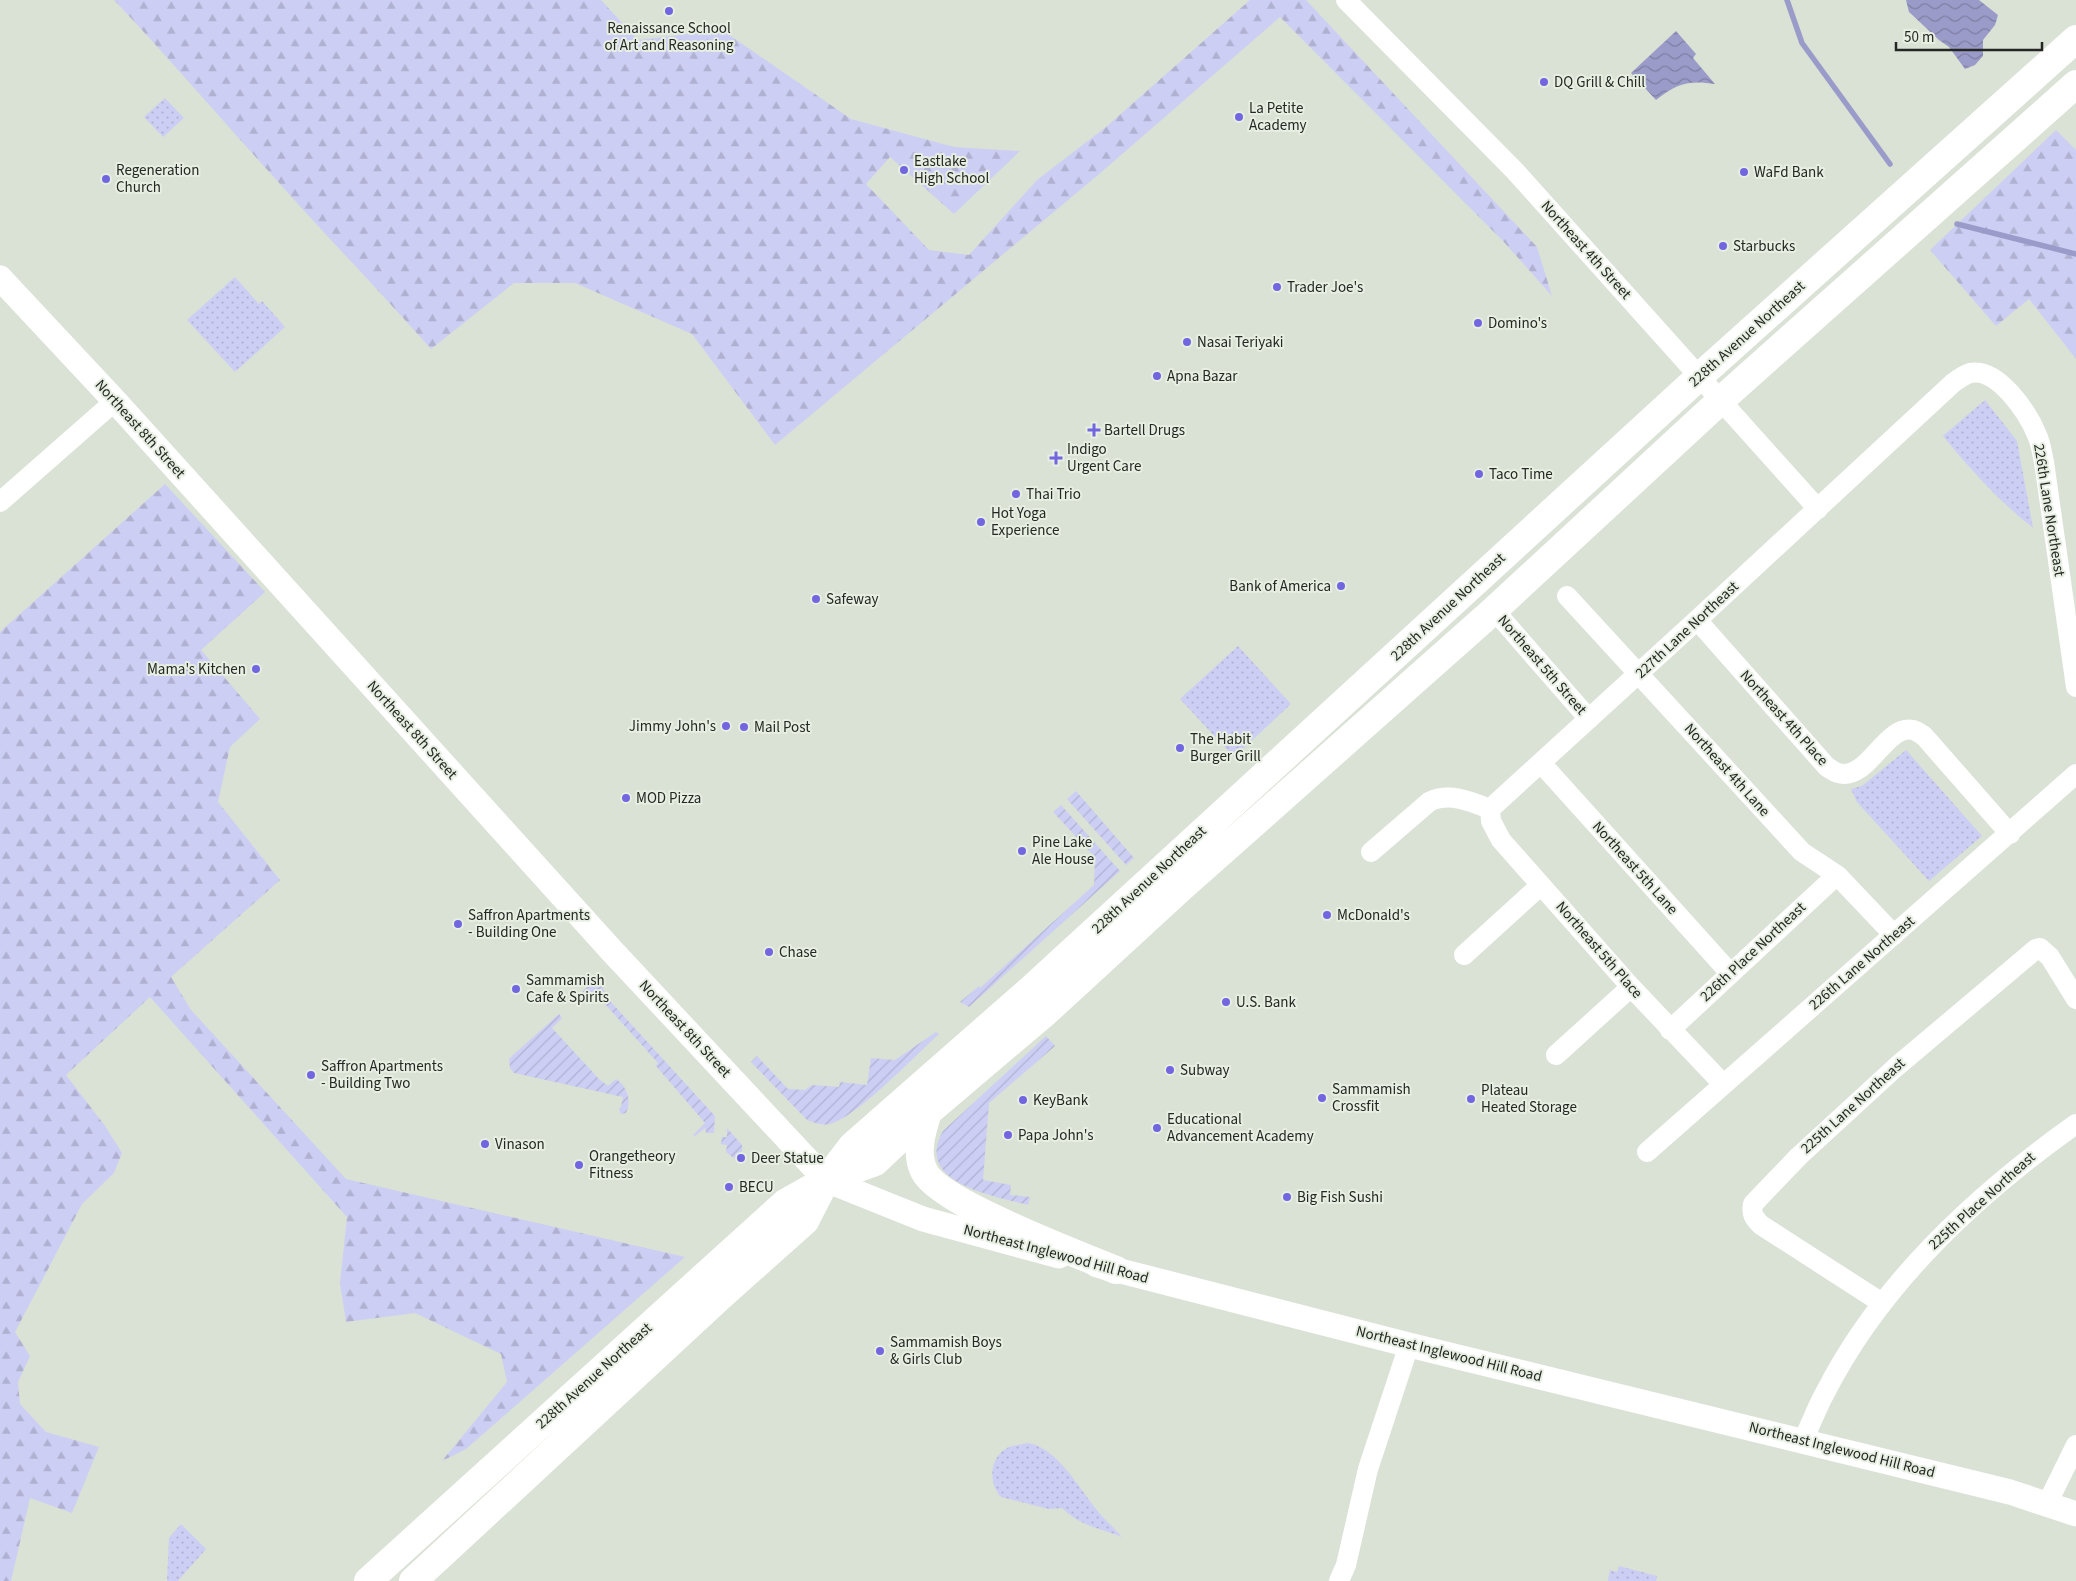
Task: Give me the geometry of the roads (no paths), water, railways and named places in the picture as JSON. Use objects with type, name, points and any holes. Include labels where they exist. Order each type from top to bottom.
[{"type":"main road","name":"228th Avenue Northeast","points":[[414,1581],[805,1221],[826,1180],[852,1146],[964,1049],[1700,376],[2076,39]]},
{"type":"main road","name":"228th Avenue Northeast","points":[[368,1581],[785,1203],[826,1180],[875,1162],[928,1112],[1081,980],[1181,888],[1494,610],[1720,401],[2076,84]]},
{"type":"main road","points":[[1413,681],[1442,638],[1468,615],[1472,605],[1466,590]]},
{"type":"main road","points":[[1181,888],[1180,875],[1223,827],[1233,804]]},
{"type":"main road","points":[[1081,980],[1095,955],[1152,895],[1160,884],[1166,866]]},
{"type":"main road","points":[[928,1112],[920,1136],[920,1161],[925,1173],[933,1182],[958,1200],[986,1214],[1116,1270]]},
{"type":"main road","points":[[400,1581],[436,1548],[441,1541],[442,1535],[438,1516]]},
{"type":"street","name":"Northeast 4th Street","points":[[1346,0],[1515,170],[1700,376],[1720,401],[1818,508]]},
{"type":"street","name":"Northeast 8th Street","points":[[0,278],[115,401],[605,944],[826,1180]]},
{"type":"street","name":"227th Lane Northeast","points":[[1490,809],[1954,382],[1969,373],[1981,373],[1993,377]]},
{"type":"street","name":"226th Lane Northeast","points":[[1993,377],[2013,396],[2038,436],[2044,462],[2076,687]]},
{"type":"street","points":[[0,502],[115,401]]},
{"type":"street","name":"Northeast 4th Lane","points":[[1567,596],[1802,852],[1837,875],[1894,935]]},
{"type":"street","name":"Northeast 5th Street","points":[[1494,610],[1589,719]]},
{"type":"street","name":"Northeast 4th Place","points":[[1697,620],[1827,767],[1838,773],[1848,774],[1858,770],[1893,736],[1903,731],[1912,730],[1924,736],[2010,834]]},
{"type":"street","name":"Northeast 5th Lane","points":[[1540,763],[1730,973]]},
{"type":"street","name":"226th Lane Northeast","points":[[1647,1152],[2076,774]]},
{"type":"street","points":[[1371,852],[1429,802],[1437,798],[1446,797],[1470,801],[1490,809]]},
{"type":"street","name":"Northeast 5th Place","points":[[1490,809],[1491,821],[1501,840],[1631,987],[1722,1084]]},
{"type":"street","name":"226th Place Northeast","points":[[1670,1030],[1837,875]]},
{"type":"street","points":[[1464,955],[1541,884]]},
{"type":"street","name":"225th Lane Northeast","points":[[1882,1303],[1762,1225],[1755,1219],[1752,1212],[1753,1204],[1799,1156],[1896,1067],[2036,949],[2040,948],[2050,957],[2076,999]]},
{"type":"street","points":[[1556,1055],[1631,987]]},
{"type":"street","name":"225th Place Northeast","points":[[1803,1440],[1826,1390],[1882,1303],[1920,1257],[1962,1215],[2020,1165],[2076,1124]]},
{"type":"street","name":"Northeast Inglewood Hill Road","points":[[826,1180],[923,1219],[1012,1244],[1409,1345],[2010,1492],[2076,1514]]},
{"type":"street","points":[[1339,1581],[1346,1565],[1368,1469],[1409,1345]]},
{"type":"street","points":[[2047,1504],[2076,1446]]},
{"type":"water","points":[[1906,0],[1979,0],[1998,15],[1995,25],[1983,40],[1983,56],[1975,65],[1965,69],[1949,47],[1909,12]]},
{"type":"water","points":[[1676,31],[1696,54],[1693,58],[1715,84],[1698,82],[1684,84],[1670,90],[1656,100],[1631,73]]},
{"type":"waterway","points":[[1787,0],[1802,43],[1890,164]]},
{"type":"waterway","points":[[1957,224],[2076,254]]},
{"type":"place","name":"Renaissance School of Art and Reasoning","points":[[669,11]]},
{"type":"place","name":"DQ Grill & Chill","points":[[1544,82]]},
{"type":"place","name":"La Petite Academy","points":[[1239,117]]},
{"type":"place","name":"Eastlake High School","points":[[904,170]]},
{"type":"place","name":"WaFd Bank","points":[[1744,172]]},
{"type":"place","name":"Regeneration Church","points":[[106,179]]},
{"type":"place","name":"Starbucks","points":[[1723,246]]},
{"type":"place","name":"Trader Joe's","points":[[1277,287]]},
{"type":"place","name":"Domino's","points":[[1478,323]]},
{"type":"place","name":"Nasai Teriyaki","points":[[1187,342]]},
{"type":"place","name":"Apna Bazar","points":[[1157,376]]},
{"type":"place","name":"Bartell Drugs","points":[[1094,430]]},
{"type":"place","name":"Indigo Urgent Care","points":[[1056,458]]},
{"type":"place","name":"Taco Time","points":[[1479,474]]},
{"type":"place","name":"Thai Trio","points":[[1016,494]]},
{"type":"place","name":"Hot Yoga Experience","points":[[981,522]]},
{"type":"place","name":"Bank of America","points":[[1341,586]]},
{"type":"place","name":"Safeway","points":[[816,599]]},
{"type":"place","name":"Mama's Kitchen","points":[[256,669]]},
{"type":"place","name":"Jimmy John's","points":[[726,726]]},
{"type":"place","name":"Mail Post","points":[[744,727]]},
{"type":"place","name":"The Habit Burger Grill","points":[[1180,748]]},
{"type":"place","name":"MOD Pizza","points":[[626,798]]},
{"type":"place","name":"Pine Lake Ale House","points":[[1022,851]]},
{"type":"place","name":"McDonald's","points":[[1327,915]]},
{"type":"place","name":"Saffron Apartments - Building One","points":[[458,924]]},
{"type":"place","name":"Chase","points":[[769,952]]},
{"type":"place","name":"Sammamish Cafe & Spirits","points":[[516,989]]},
{"type":"place","name":"U.S. Bank","points":[[1226,1002]]},
{"type":"place","name":"Subway","points":[[1170,1070]]},
{"type":"place","name":"Saffron Apartments - Building Two","points":[[311,1075]]},
{"type":"place","name":"Sammamish Crossfit","points":[[1322,1098]]},
{"type":"place","name":"Plateau Heated Storage","points":[[1471,1099]]},
{"type":"place","name":"KeyBank","points":[[1023,1100]]},
{"type":"place","name":"Educational Advancement Academy","points":[[1157,1128]]},
{"type":"place","name":"Papa John's","points":[[1008,1135]]},
{"type":"place","name":"Vinason","points":[[485,1144]]},
{"type":"place","name":"Deer Statue","points":[[741,1158]]},
{"type":"place","name":"Orangetheory Fitness","points":[[579,1165]]},
{"type":"place","name":"BECU","points":[[729,1187]]},
{"type":"place","name":"Big Fish Sushi","points":[[1287,1197]]},
{"type":"place","name":"Sammamish Boys & Girls Club","points":[[880,1351]]}]
